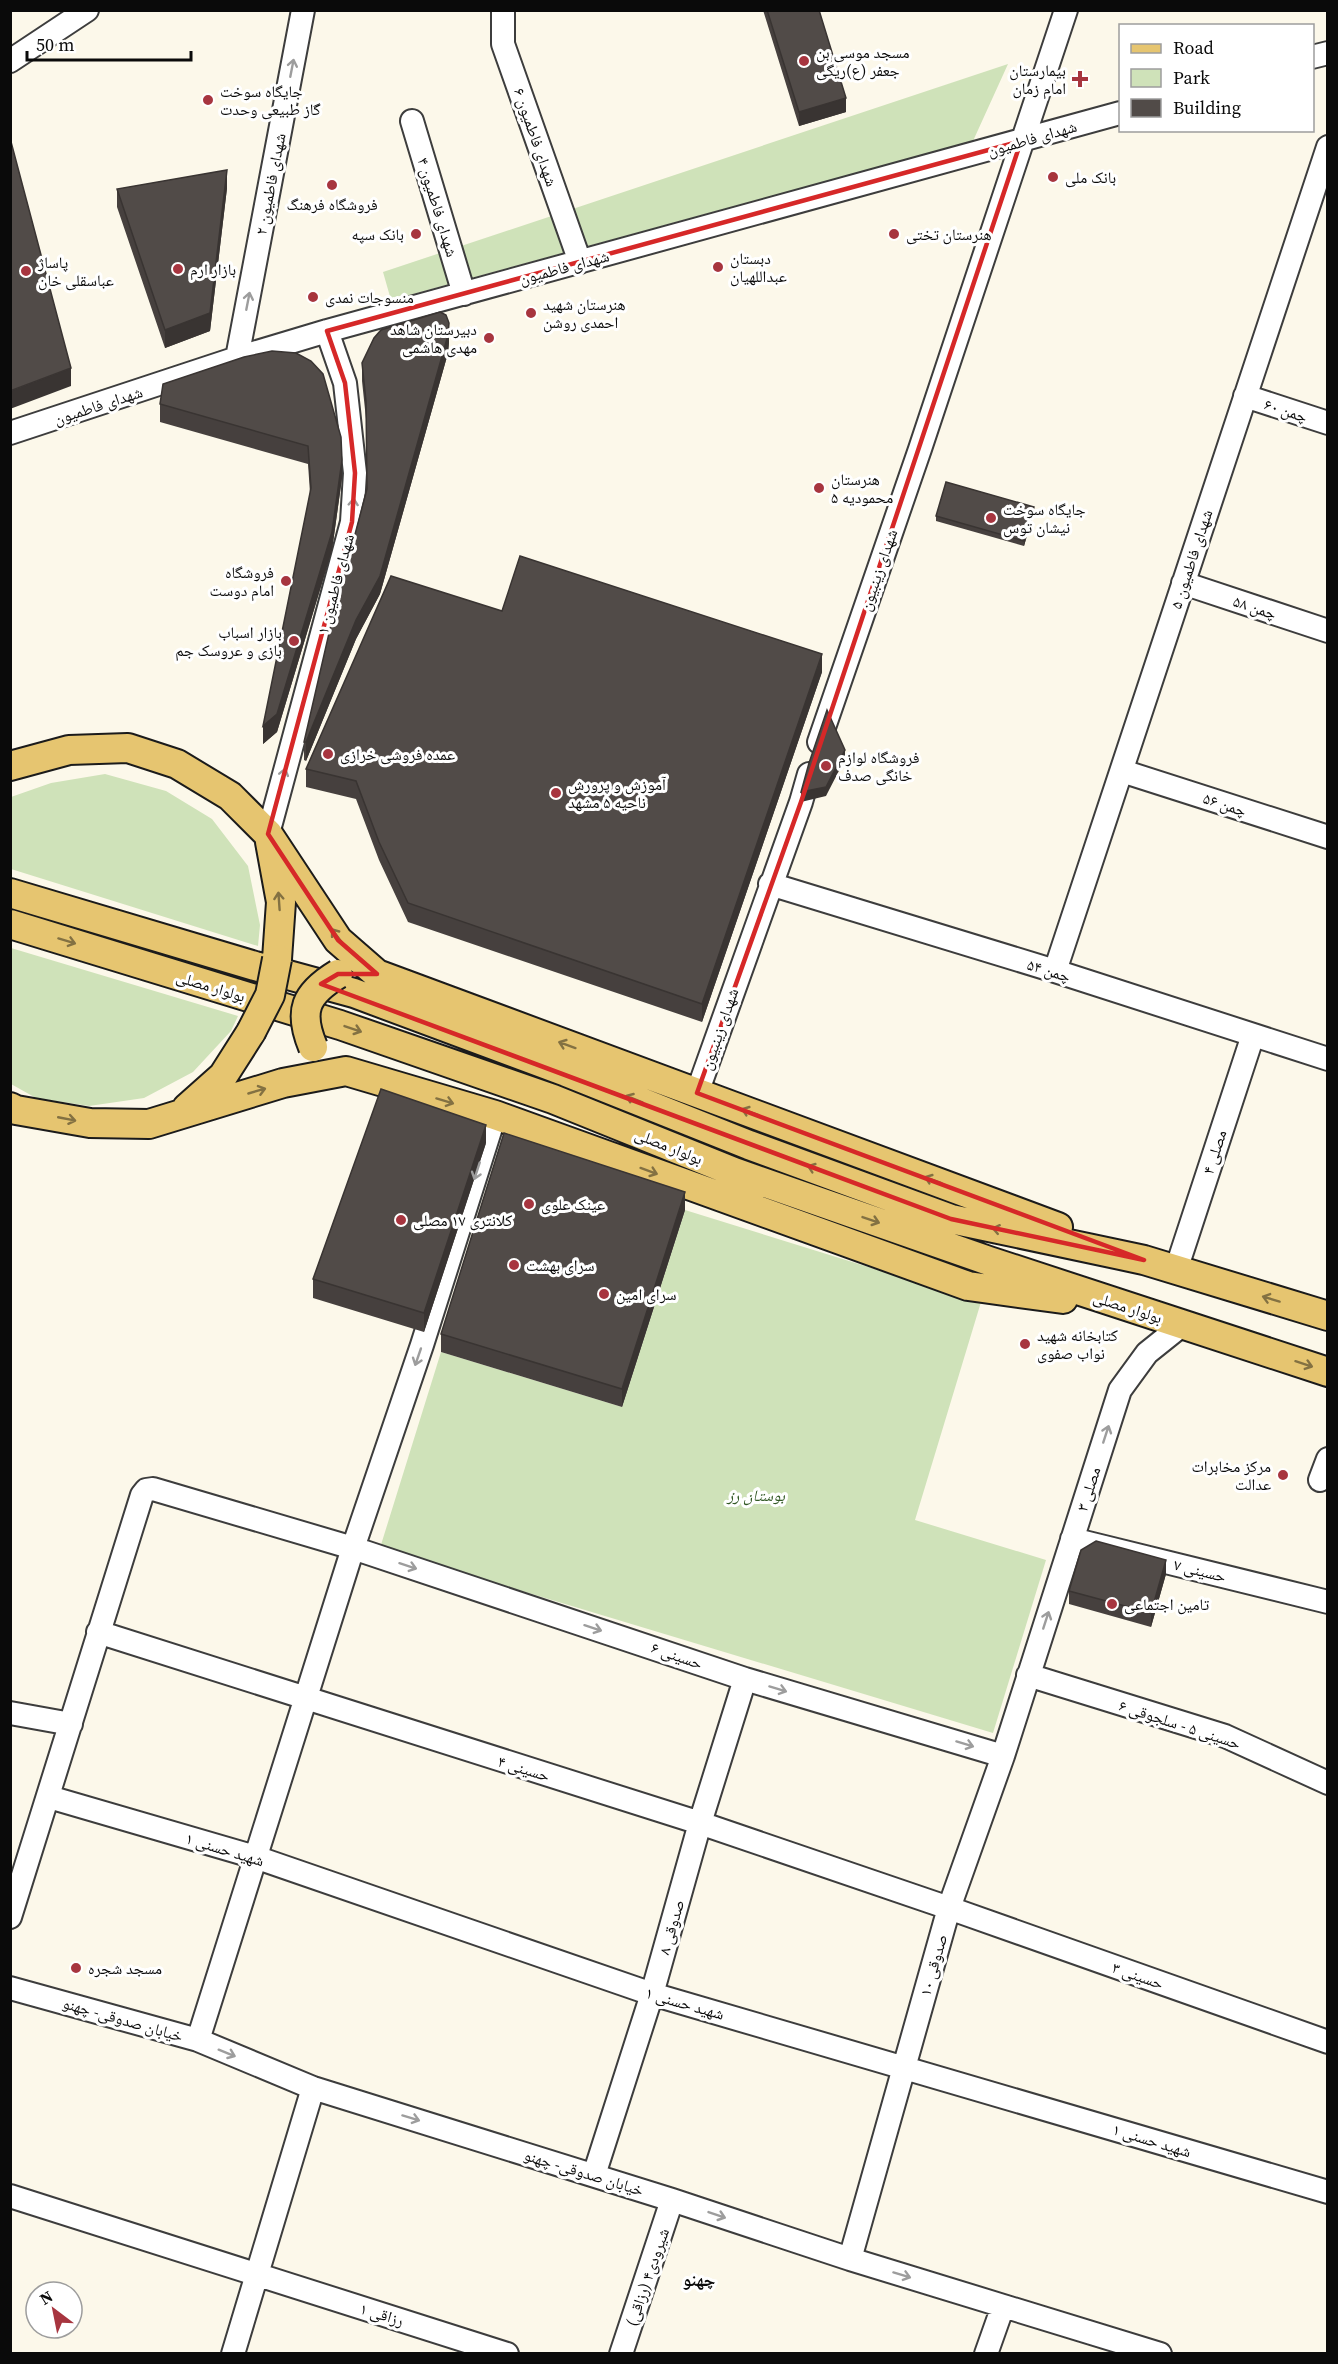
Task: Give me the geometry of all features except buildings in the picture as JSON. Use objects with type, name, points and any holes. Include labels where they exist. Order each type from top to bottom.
[{"type":"main road","points":[[10,766],[69,750],[128,748],[177,764],[230,796],[268,834],[338,940],[377,974]]},
{"type":"main road","points":[[181,1113],[223,1076],[251,1032],[270,995],[277,959],[281,902],[268,834]]},
{"type":"main road","name":"بولوار مصلی","points":[[10,893],[354,993],[566,1072],[749,1145],[951,1219],[1144,1260],[1328,1316]]},
{"type":"main road","name":"بولوار مصلی","points":[[10,924],[340,1024],[553,1099],[734,1172],[1128,1307],[1328,1372]]},
{"type":"main road","points":[[1128,1307],[968,1286],[495,1115],[346,1071],[313,1047],[305,1027],[307,1004],[319,985],[338,974],[377,974],[1144,1260]]},
{"type":"main road","points":[[10,1107],[90,1123],[149,1124],[283,1083],[346,1071]]},
{"type":"street","points":[[10,61],[87,10]]},
{"type":"street","name":"شهدای فاطمیون ۲","points":[[237,358],[303,10]]},
{"type":"street","name":"شهدای فاطمیون ۶","points":[[503,10],[503,44],[580,262]]},
{"type":"street","name":"شهدای زینبیون","points":[[697,1093],[801,802],[826,719],[1066,10]]},
{"type":"street","name":"شهدای فاطمیون","points":[[10,434],[237,358],[327,331],[1119,113]]},
{"type":"street","name":"شهدای فاطمیون ۴","points":[[412,121],[464,294]]},
{"type":"street","name":"شهدای فاطمیون ۵","points":[[1055,971],[1245,396],[1318,209],[1328,147]]},
{"type":"street","name":"شهدای فاطمیون ۱","points":[[268,834],[352,522],[355,473],[345,383],[327,331]]},
{"type":"street","name":"چمن ۶۰","points":[[1245,396],[1328,423]]},
{"type":"street","name":"چمن ۵۸","points":[[1183,583],[1328,631]]},
{"type":"street","name":"چمن ۵۶","points":[[1122,771],[1328,837]]},
{"type":"street","name":"چمن ۵۴","points":[[770,884],[1055,971],[1328,1059]]},
{"type":"street","name":"مصلی ۴","points":[[1176,1270],[1253,1035]]},
{"type":"street","points":[[198,2040],[353,1548],[422,1345],[495,1115]]},
{"type":"street","name":"مصلی ۳","points":[[1028,1676],[1120,1390],[1147,1353],[1182,1325]]},
{"type":"street","name":"حسینی ۶","points":[[98,1632],[142,1495],[146,1490],[153,1490],[353,1548],[746,1679],[1003,1756]]},
{"type":"street","name":"حسینی ۷","points":[[1072,1539],[1328,1602]]},
{"type":"street","points":[[10,1917],[49,1797],[98,1632]]},
{"type":"street","name":"حسینی ۴","points":[[98,1632],[700,1823],[949,1908]]},
{"type":"street","name":"صدوقی ۱۰","points":[[850,2259],[949,1908],[1003,1756],[1028,1676]]},
{"type":"street","name":"حسینی ۵ - سلجوقی ۶","points":[[1028,1676],[1225,1736],[1328,1783]]},
{"type":"street","name":"صدوقی ۸","points":[[594,2175],[652,1994],[700,1823],[746,1679]]},
{"type":"street","points":[[10,1713],[71,1724]]},
{"type":"street","name":"شهید حسنی ۱","points":[[49,1797],[255,1857],[652,1994],[1328,2192]]},
{"type":"street","name":"حسینی ۳","points":[[949,1908],[1328,2042]]},
{"type":"street","name":"خیابان صدوقی- چهنو","points":[[10,1988],[198,2040],[313,2088],[594,2175],[850,2259],[1160,2354]]},
{"type":"street","points":[[232,2354],[313,2088]]},
{"type":"street","name":"رزاقی ۱","points":[[10,2196],[507,2354]]},
{"type":"street","name":"شیرودی۴ (رزاقی)","points":[[621,2354],[672,2200]]},
{"type":"street","points":[[986,2354],[1003,2306]]},
{"type":"highlighted area","points":[[1021,141],[801,802],[697,1093],[1144,1260],[951,1219],[321,984],[338,974],[377,974],[338,940],[268,834],[352,522],[355,473],[345,383],[327,331]]},
{"type":"green space","points":[[1008,64],[973,141],[391,300],[383,272]]},
{"type":"green space","points":[[105,774],[166,791],[212,819],[248,866],[260,925],[258,946],[11,869],[11,797],[51,783]]},
{"type":"green space","points":[[11,948],[238,1016],[231,1031],[193,1072],[144,1098],[89,1106],[36,1098],[11,1084]]},
{"type":"green space","name":"بوستان رز","points":[[685,1210],[981,1302],[915,1520],[1046,1560],[993,1733],[380,1548],[441,1352],[622,1407]]},
{"type":"place","name":"مسجد موسی بن جعفر (ع)ریگی","points":[[804,61]]},
{"type":"place","name":"بیمارستان امام زمان","points":[[1080,79]]},
{"type":"place","name":"جایگاه سوخت گاز طبیعی وحدت","points":[[208,100]]},
{"type":"place","name":"بانک ملی","points":[[1053,177]]},
{"type":"place","name":"فروشگاه فرهنگ","points":[[332,185]]},
{"type":"place","name":"بانک سپه","points":[[416,234]]},
{"type":"place","name":"هنرستان تختی","points":[[894,234]]},
{"type":"place","name":"دبستان عبداللهیان","points":[[718,267]]},
{"type":"place","name":"بازار ارم","points":[[178,269]]},
{"type":"place","name":"پاساژ عباسقلی خان","points":[[26,271]]},
{"type":"place","name":"منسوجات نمدی","points":[[313,297]]},
{"type":"place","name":"هنرستان شهید احمدی روشن","points":[[531,313]]},
{"type":"place","name":"دبیرستان شاهد مهدی هاشمی","points":[[489,338]]},
{"type":"place","name":"هنرستان محمودیه ۵","points":[[819,488]]},
{"type":"place","name":"جایگاه سوخت نیشان توس","points":[[991,518]]},
{"type":"place","name":"فروشگاه امام دوست","points":[[286,581]]},
{"type":"place","name":"بازار اسباب بازی و عروسک جم","points":[[294,641]]},
{"type":"place","name":"عمده فروشی خرازی","points":[[328,754]]},
{"type":"place","name":"فروشگاه لوازم خانگی صدف","points":[[826,766]]},
{"type":"place","name":"آموزش و پرورش ناحیه ۵ مشهد","points":[[556,793]]},
{"type":"place","name":"عینک علوی","points":[[529,1204]]},
{"type":"place","name":"کلانتری ۱۷ مصلی","points":[[401,1220]]},
{"type":"place","name":"سرای بهشت","points":[[514,1265]]},
{"type":"place","name":"سرای امین","points":[[604,1294]]},
{"type":"place","name":"کتابخانه شهید نواب صفوی","points":[[1025,1344]]},
{"type":"place","name":"مرکز مخابرات عدالت","points":[[1283,1475]]},
{"type":"place","name":"تامین اجتماعی","points":[[1112,1604]]},
{"type":"place","name":"مسجد شجره","points":[[76,1968]]},
{"type":"district","name":"چهنو","points":[[699,2279]]}]
